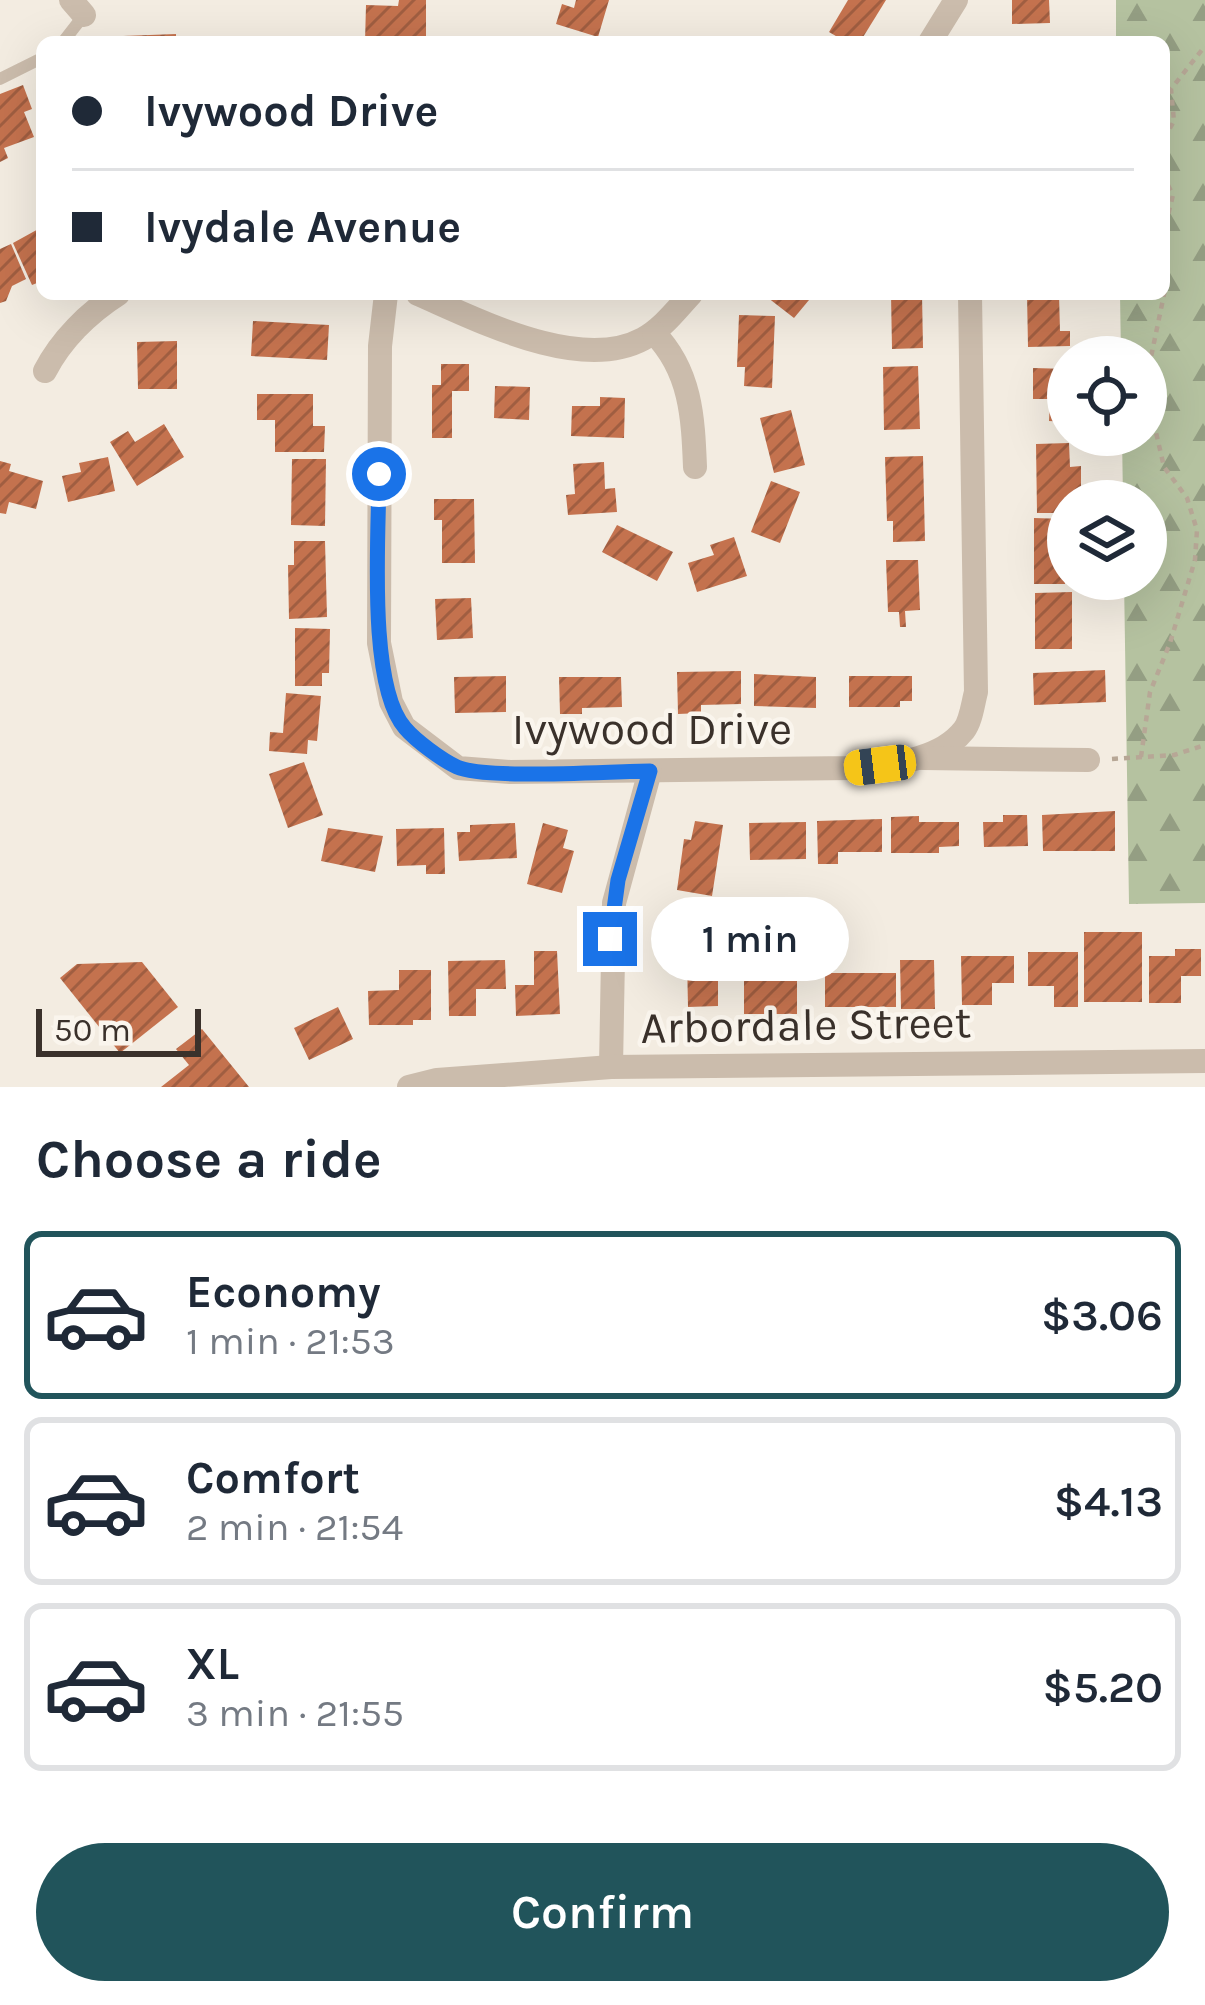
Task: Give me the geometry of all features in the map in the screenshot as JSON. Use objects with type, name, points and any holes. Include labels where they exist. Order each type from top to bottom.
[{"type":"street","points":[[934,36],[956,0]]},
{"type":"street","points":[[45,371],[95,308],[108,300]]},
{"type":"street","name":"Ivywood Drive","points":[[385,300],[380,346],[379,643],[391,702],[404,728],[458,768],[650,771],[853,768],[918,758],[1088,760]]},
{"type":"street","points":[[433,300],[524,337],[575,350],[620,347],[654,333],[686,300]]},
{"type":"street","name":"Ivywood Drive","points":[[918,758],[941,749],[966,728],[976,692],[970,300]]},
{"type":"street","points":[[654,333],[674,352],[684,380],[692,412],[695,467]]},
{"type":"street","points":[[611,1067],[614,903],[650,771]]},
{"type":"street","name":"Arbordale Street","points":[[409,1087],[437,1079],[578,1079],[611,1067],[903,1076],[1205,1060]]},
{"type":"lane","points":[[66,36],[78,8]]},
{"type":"lane","points":[[0,79],[36,61]]},
{"type":"path","points":[[1170,129],[1174,121],[1171,89],[1205,46]]},
{"type":"path","points":[[1141,757],[1150,692],[1195,560],[1197,530],[1187,498],[1164,467],[1155,428],[1151,357],[1163,300]]},
{"type":"path","points":[[1119,759],[1174,755],[1205,745]]},
{"type":"green space","points":[[1116,0],[1205,0],[1205,903],[1129,904],[1124,600],[1167,600],[1167,480],[1123,480],[1122,456],[1167,456],[1167,336],[1121,336],[1120,300],[1170,300],[1170,36],[1116,36]]},
{"type":"building","points":[[399,0],[426,0],[426,36],[365,36],[366,5],[398,6]]},
{"type":"building","points":[[576,0],[609,0],[598,36],[556,24],[562,4],[574,8]]},
{"type":"building","points":[[848,0],[886,0],[864,36],[829,32]]},
{"type":"building","points":[[1012,0],[1049,0],[1050,23],[1012,24]]},
{"type":"building","points":[[23,85],[32,109],[24,112],[34,137],[4,148],[8,158],[0,162],[0,94]]},
{"type":"building","points":[[36,230],[36,283],[32,285],[13,243]]},
{"type":"building","points":[[11,244],[26,279],[12,286],[6,301],[0,303],[0,249]]},
{"type":"building","points":[[771,300],[809,300],[794,318]]},
{"type":"building","points":[[891,300],[922,300],[923,348],[892,349]]},
{"type":"building","points":[[1027,300],[1059,300],[1060,331],[1070,331],[1070,336],[1047,336],[1047,347],[1028,347]]},
{"type":"building","points":[[739,315],[775,316],[772,388],[744,386],[745,367],[737,367]]},
{"type":"building","points":[[253,321],[329,325],[327,360],[251,356]]},
{"type":"building","points":[[177,341],[177,389],[138,389],[137,342]]},
{"type":"building","points":[[441,364],[469,364],[469,391],[452,391],[452,438],[432,438],[432,385],[441,385]]},
{"type":"building","points":[[918,366],[920,429],[884,430],[883,367]]},
{"type":"building","points":[[1033,368],[1047,368],[1047,399],[1033,399]]},
{"type":"building","points":[[495,386],[530,387],[529,420],[494,418]]},
{"type":"building","points":[[257,394],[313,394],[313,426],[325,426],[324,452],[275,452],[275,420],[257,420]]},
{"type":"building","points":[[600,397],[625,398],[624,438],[571,436],[572,406],[600,406]]},
{"type":"building","points":[[791,410],[805,465],[774,473],[760,418]]},
{"type":"building","points":[[164,424],[184,457],[137,486],[110,442],[128,431],[135,442]]},
{"type":"building","points":[[1036,444],[1047,444],[1047,456],[1070,456],[1070,467],[1081,466],[1081,480],[1047,480],[1047,513],[1037,513]]},
{"type":"building","points":[[923,456],[925,541],[893,542],[893,521],[887,521],[885,457]]},
{"type":"building","points":[[108,457],[115,491],[68,502],[62,476],[81,472],[79,463]]},
{"type":"building","points":[[292,459],[326,459],[325,526],[291,525]]},
{"type":"building","points":[[0,461],[11,464],[9,471],[43,481],[36,509],[9,502],[6,514],[0,513]]},
{"type":"building","points":[[604,462],[605,489],[615,488],[617,512],[568,515],[566,495],[575,494],[573,464]]},
{"type":"building","points":[[771,481],[800,492],[780,543],[751,532]]},
{"type":"building","points":[[434,499],[474,499],[475,563],[442,563],[442,520],[434,520]]},
{"type":"building","points":[[1034,518],[1047,518],[1047,584],[1034,584]]},
{"type":"building","points":[[617,525],[673,552],[657,581],[602,552]]},
{"type":"building","points":[[734,537],[747,576],[697,592],[688,563],[714,555],[710,545]]},
{"type":"building","points":[[294,541],[325,541],[327,617],[289,619],[288,565],[294,565]]},
{"type":"building","points":[[886,560],[918,560],[920,610],[905,611],[906,627],[900,627],[899,612],[888,612]]},
{"type":"building","points":[[1035,593],[1047,593],[1047,600],[1072,600],[1072,649],[1035,649]]},
{"type":"building","points":[[471,598],[473,638],[437,640],[435,599]]},
{"type":"building","points":[[295,628],[330,629],[329,673],[322,673],[322,686],[295,686]]},
{"type":"building","points":[[1105,670],[1106,702],[1034,705],[1033,673]]},
{"type":"building","points":[[741,671],[741,704],[701,705],[701,713],[678,714],[677,672]]},
{"type":"building","points":[[754,674],[816,677],[816,708],[754,706]]},
{"type":"building","points":[[506,676],[506,712],[455,713],[454,677]]},
{"type":"building","points":[[849,676],[912,676],[912,701],[900,701],[900,707],[849,707]]},
{"type":"building","points":[[559,677],[621,677],[622,707],[560,714]]},
{"type":"building","points":[[286,693],[321,696],[317,741],[308,740],[307,754],[269,751],[270,732],[283,733]]},
{"type":"building","points":[[304,762],[323,815],[288,828],[269,774]]},
{"type":"building","points":[[1115,811],[1115,851],[1043,851],[1042,815]]},
{"type":"building","points":[[1003,815],[1027,815],[1028,846],[984,847],[983,822],[1003,822]]},
{"type":"building","points":[[919,816],[919,822],[959,822],[959,846],[939,847],[939,853],[891,853],[891,817]]},
{"type":"building","points":[[882,819],[882,852],[838,852],[838,864],[818,864],[817,821]]},
{"type":"building","points":[[695,821],[723,825],[712,896],[677,890],[684,839],[691,840]]},
{"type":"building","points":[[806,822],[806,859],[750,860],[749,823]]},
{"type":"building","points":[[515,823],[517,858],[459,861],[457,832],[470,832],[470,825]]},
{"type":"building","points":[[543,823],[568,830],[563,848],[574,851],[562,893],[527,884]]},
{"type":"building","points":[[328,828],[383,836],[375,872],[321,861]]},
{"type":"building","points":[[444,828],[445,874],[426,874],[426,865],[397,866],[396,829]]},
{"type":"building","points":[[1084,932],[1142,932],[1142,1002],[1084,1002]]},
{"type":"building","points":[[1175,949],[1201,949],[1201,976],[1181,976],[1181,1003],[1149,1003],[1149,956],[1175,956]]},
{"type":"building","points":[[534,951],[557,951],[560,1014],[516,1016],[515,985],[534,985]]},
{"type":"building","points":[[1028,952],[1078,952],[1078,1007],[1054,1007],[1054,986],[1028,986]]},
{"type":"building","points":[[961,956],[1014,956],[1014,983],[992,983],[992,1005],[962,1005]]},
{"type":"building","points":[[718,957],[718,1006],[688,1007],[687,958]]},
{"type":"building","points":[[505,960],[506,989],[476,989],[476,1016],[449,1016],[448,961]]},
{"type":"building","points":[[900,960],[934,960],[935,1009],[901,1009]]},
{"type":"building","points":[[142,962],[178,1007],[120,1053],[60,978],[77,964]]},
{"type":"building","points":[[399,970],[431,970],[431,1020],[369,1025],[368,991],[399,990]]},
{"type":"building","points":[[825,973],[896,973],[896,1007],[825,1007]]},
{"type":"building","points":[[744,976],[797,976],[797,1014],[744,1014]]},
{"type":"building","points":[[338,1007],[353,1039],[309,1060],[294,1028]]},
{"type":"building","points":[[202,1029],[249,1087],[161,1087],[189,1065],[176,1049]]},
{"type":"route","points":[[379,474],[379,643],[391,702],[404,728],[458,768],[650,771],[618,880],[610,939]]}]
